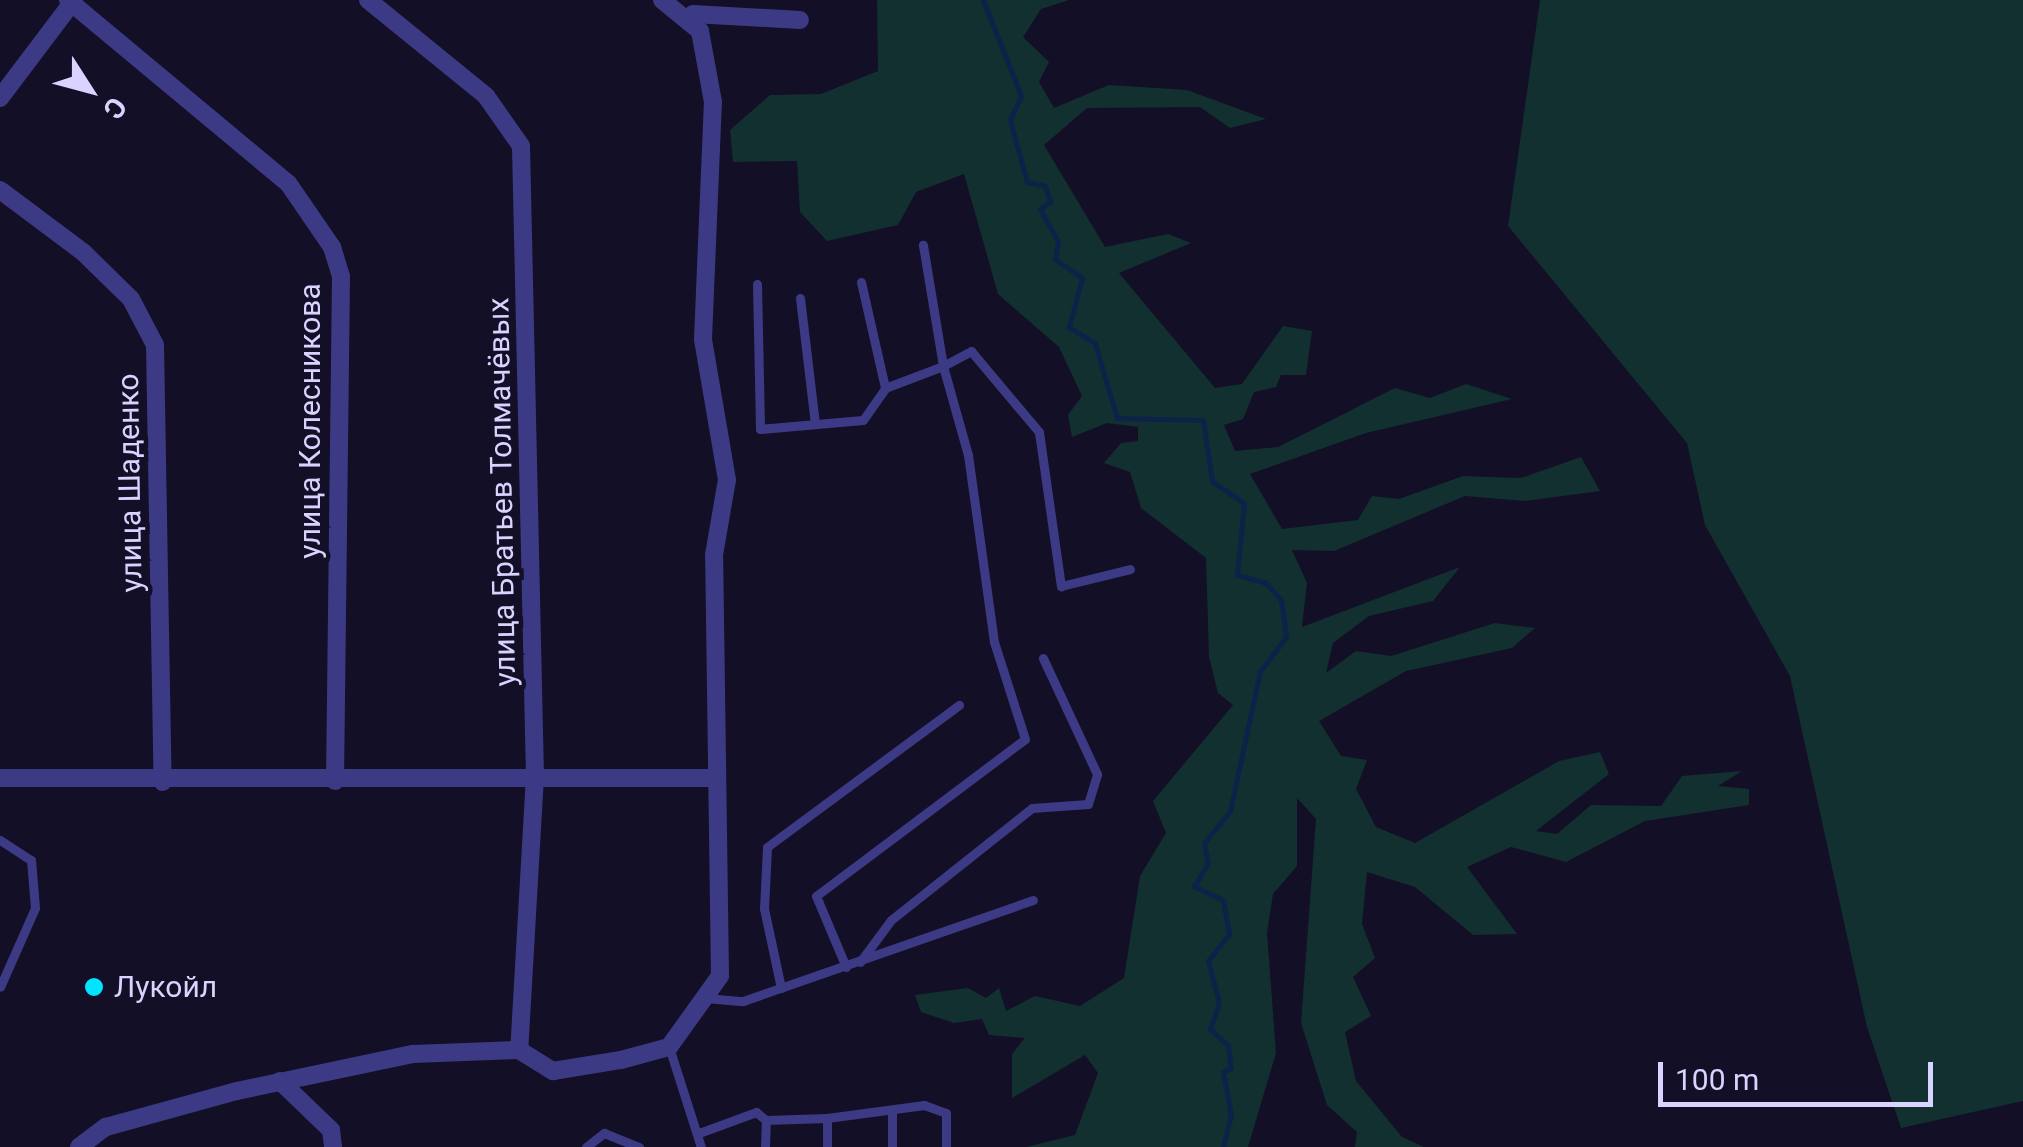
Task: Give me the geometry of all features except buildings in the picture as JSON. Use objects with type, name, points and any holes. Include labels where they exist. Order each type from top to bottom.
[{"type":"street","name":"улица Братьев Толмачёвых","points":[[368,0],[486,96],[521,146],[535,776],[520,1050]]},
{"type":"street","points":[[662,0],[696,22],[800,20]]},
{"type":"street","points":[[696,22],[716,0]]},
{"type":"street","points":[[0,98],[70,2]]},
{"type":"street","name":"улица Колесникова","points":[[70,2],[288,183],[332,247],[341,276],[334,781]]},
{"type":"street","points":[[79,1147],[106,1127],[280,1080],[413,1054],[520,1050],[553,1070],[669,1047],[720,976],[712,778],[714,555],[727,480],[703,339],[713,102],[696,22]]},
{"type":"street","name":"улица Шаденко","points":[[0,190],[83,252],[131,300],[155,344],[163,782]]},
{"type":"street","points":[[0,778],[163,782],[535,776],[712,778]]},
{"type":"street","points":[[280,1080],[332,1130],[334,1147]]},
{"type":"lane","points":[[846,967],[816,896],[1025,739],[994,642],[968,455],[943,366],[923,245]]},
{"type":"lane","points":[[861,282],[884,388]]},
{"type":"lane","points":[[757,284],[760,429],[863,420],[884,388],[971,351],[1040,432],[1060,586],[1130,569]]},
{"type":"lane","points":[[800,298],[815,424]]},
{"type":"lane","points":[[860,962],[891,920],[1032,808],[1088,804],[1097,774],[1043,658]]},
{"type":"lane","points":[[781,988],[764,909],[767,847],[958,705]]},
{"type":"lane","points":[[0,840],[30,860],[35,908],[0,987]]},
{"type":"lane","points":[[705,998],[744,1001],[1034,900]]},
{"type":"lane","points":[[669,1047],[701,1147]]},
{"type":"lane","points":[[699,1134],[756,1112],[766,1120],[892,1110],[946,1112],[946,1147]]},
{"type":"lane","points":[[892,1110],[892,1147]]},
{"type":"lane","points":[[827,1147],[828,1118]]},
{"type":"lane","points":[[766,1120],[766,1147]]},
{"type":"lane","points":[[586,1147],[604,1132],[639,1147]]},
{"type":"green space","points":[[877,0],[1069,0],[1041,9],[1023,37],[1049,62],[1039,82],[1054,108],[1109,85],[1187,90],[1266,119],[1230,128],[1200,107],[1087,108],[1044,145],[1105,247],[1168,234],[1191,243],[1119,273],[1215,388],[1242,384],[1283,326],[1312,331],[1306,375],[1281,375],[1276,387],[1254,392],[1243,419],[1224,425],[1235,451],[1278,447],[1395,388],[1430,398],[1466,384],[1512,399],[1366,433],[1250,474],[1282,529],[1358,520],[1372,496],[1399,499],[1463,476],[1521,478],[1581,457],[1600,491],[1525,501],[1465,496],[1334,551],[1292,550],[1307,583],[1302,627],[1460,567],[1433,601],[1369,616],[1333,643],[1326,673],[1356,651],[1391,656],[1495,623],[1535,628],[1512,648],[1406,671],[1319,721],[1341,756],[1367,760],[1356,789],[1376,827],[1415,843],[1559,761],[1600,752],[1609,774],[1536,831],[1557,834],[1591,805],[1661,806],[1682,776],[1742,771],[1718,786],[1749,789],[1749,805],[1645,821],[1566,862],[1511,847],[1467,867],[1517,934],[1473,935],[1415,887],[1367,872],[1362,924],[1375,958],[1353,977],[1371,1016],[1345,1032],[1356,1081],[1402,1137],[1424,1147],[1355,1147],[1357,1132],[1327,1105],[1301,1023],[1316,819],[1297,798],[1297,866],[1273,894],[1267,933],[1276,1053],[1248,1147],[1026,1147],[1075,1135],[1098,1073],[1085,1055],[1012,1098],[1012,1054],[1025,1038],[989,1035],[982,1019],[954,1023],[921,1012],[915,995],[968,988],[986,998],[999,988],[1006,1011],[1035,996],[1080,1006],[1124,978],[1140,876],[1166,833],[1153,801],[1233,705],[1218,693],[1209,657],[1206,558],[1141,508],[1130,472],[1104,463],[1121,443],[1138,441],[1138,427],[1107,423],[1072,437],[1068,415],[1082,396],[1059,347],[998,294],[964,174],[916,192],[898,225],[827,241],[800,212],[797,161],[733,162],[730,130],[770,95],[821,94],[878,71]]},
{"type":"green space","points":[[1540,0],[2023,0],[2023,1101],[1901,1128],[1867,1027],[1790,676],[1705,525],[1687,443],[1508,226]]},
{"type":"waterway","points":[[983,0],[1021,96],[1010,120],[1027,182],[1045,186],[1050,202],[1040,209],[1058,241],[1055,259],[1082,278],[1069,327],[1095,343],[1117,418],[1203,420],[1212,481],[1244,503],[1237,575],[1266,583],[1281,600],[1286,637],[1260,671],[1230,811],[1204,843],[1208,863],[1194,886],[1223,900],[1229,934],[1208,961],[1219,1002],[1210,1029],[1228,1045],[1231,1068],[1223,1072],[1231,1115],[1223,1147]]},
{"type":"place","name":"Лукойл","points":[[94,987]]}]
